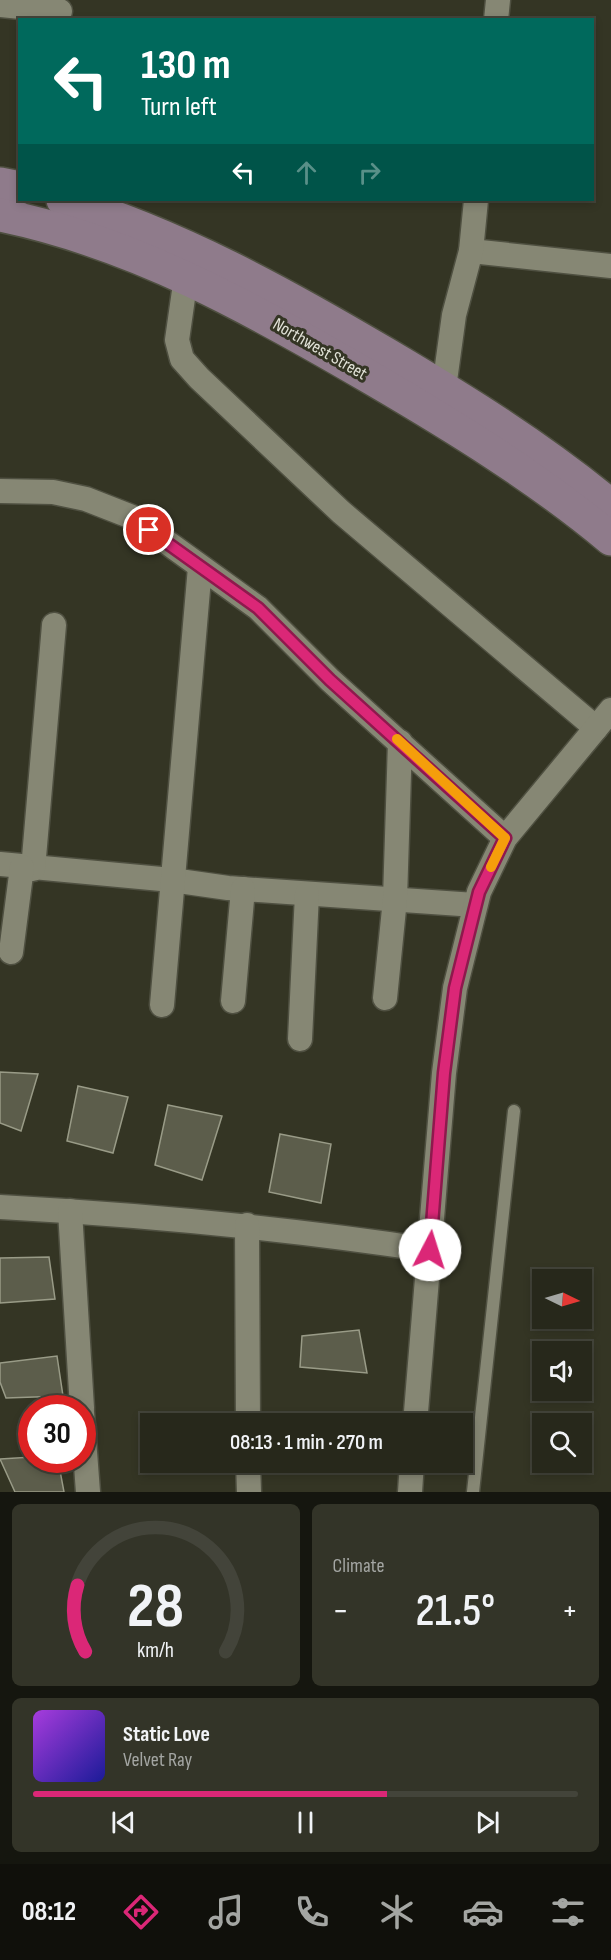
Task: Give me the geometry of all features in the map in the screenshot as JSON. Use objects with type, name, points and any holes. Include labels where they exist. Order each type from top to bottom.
[{"type":"main road","points":[[0,184],[18,188]]},
{"type":"main road","name":"Northwest Street","points":[[66,201],[147,230],[263,283],[444,388],[542,452],[611,506]]},
{"type":"main road","name":"Northwest Street","points":[[0,214],[137,255],[228,296],[451,425],[611,539]]},
{"type":"street","points":[[496,18],[498,0]]},
{"type":"street","points":[[0,5],[60,10]]},
{"type":"street","points":[[444,388],[454,315],[471,251],[476,201]]},
{"type":"street","points":[[471,251],[611,266]]},
{"type":"street","points":[[186,277],[177,340],[182,359],[199,378],[341,512],[604,719],[505,838],[475,905],[455,988],[444,1073],[417,1413]]},
{"type":"street","points":[[0,491],[53,492],[86,499],[132,518],[258,608],[330,680],[505,838]]},
{"type":"street","points":[[162,1005],[200,567]]},
{"type":"street","points":[[11,951],[18,867],[54,625]]},
{"type":"street","points":[[385,998],[395,900],[400,742]]},
{"type":"street","points":[[18,867],[172,880],[243,889],[475,905]]},
{"type":"street","points":[[234,1001],[243,889]]},
{"type":"street","points":[[300,1039],[307,894]]},
{"type":"street","points":[[0,1207],[247,1225],[430,1250]]},
{"type":"street","points":[[70,1211],[81,1395]]},
{"type":"street","points":[[247,1225],[248,1413]]},
{"type":"street","points":[[87,1473],[88,1492]]},
{"type":"street","points":[[248,1473],[249,1492]]},
{"type":"street","points":[[410,1492],[411,1473]]},
{"type":"lane","points":[[473,1492],[514,1111]]},
{"type":"building","points":[[0,1072],[38,1074],[21,1131],[0,1123]]},
{"type":"building","points":[[78,1086],[128,1097],[113,1153],[67,1141]]},
{"type":"building","points":[[168,1105],[222,1116],[202,1180],[155,1165]]},
{"type":"building","points":[[280,1134],[331,1144],[321,1203],[269,1192]]},
{"type":"building","points":[[49,1257],[55,1299],[0,1303],[0,1258]]},
{"type":"building","points":[[359,1330],[367,1373],[300,1367],[302,1336]]},
{"type":"building","points":[[57,1356],[63,1395],[18,1395],[18,1398],[6,1398],[0,1382],[0,1363]]},
{"type":"building","points":[[18,1458],[18,1473],[60,1473],[64,1492],[15,1492],[0,1459]]},
{"type":"slow traffic","points":[[397,739],[505,838],[491,867]]},
{"type":"route","points":[[149,530],[258,608],[330,680],[505,838],[479,892],[455,988],[444,1073],[430,1250]]}]
